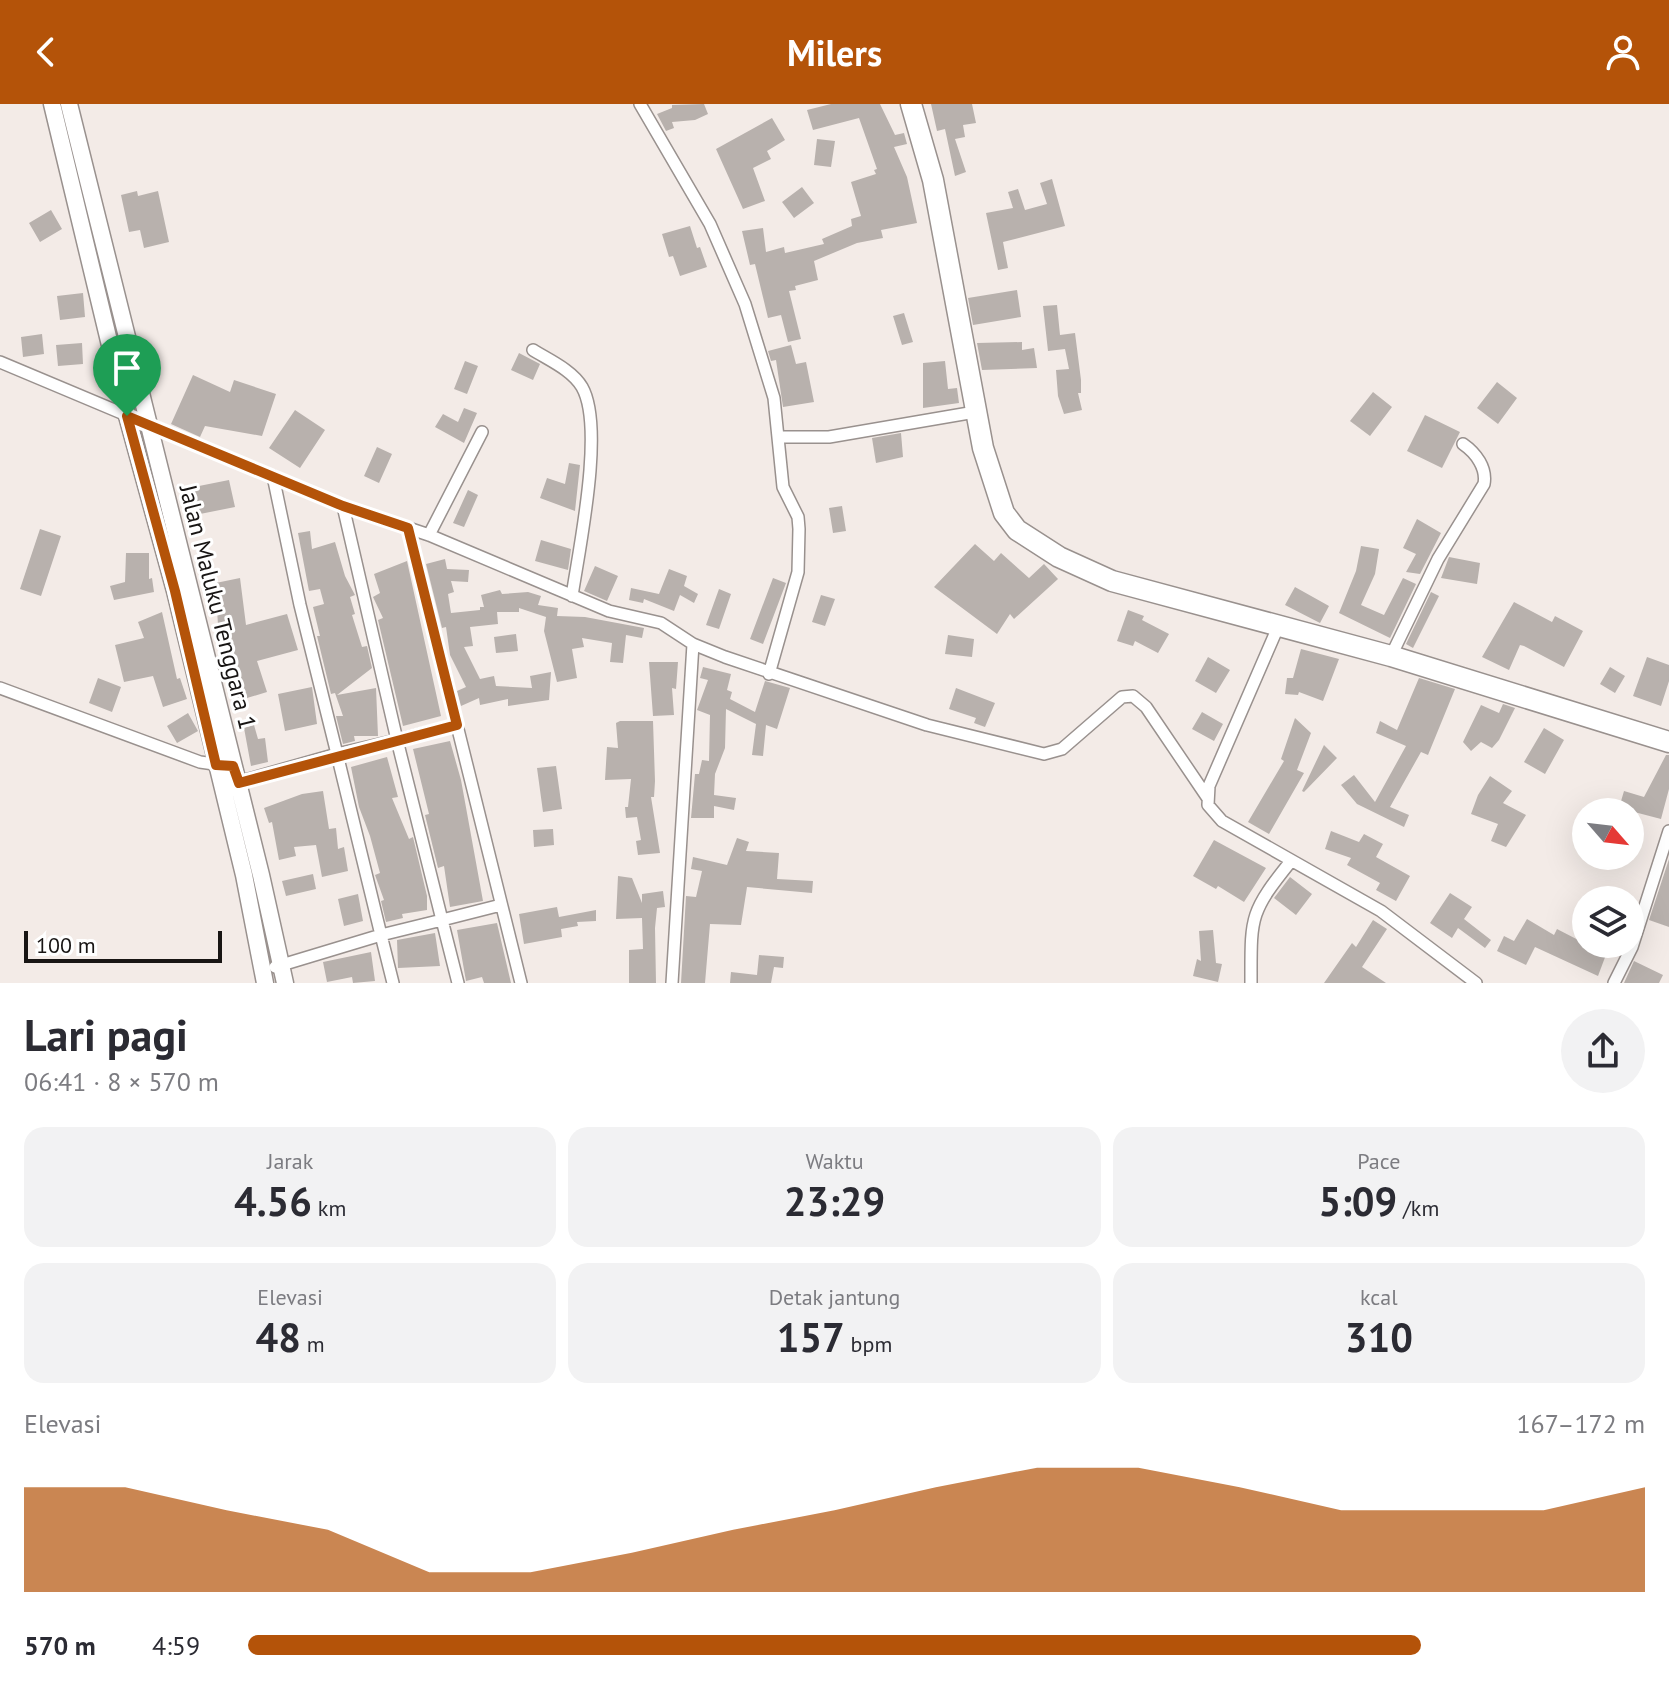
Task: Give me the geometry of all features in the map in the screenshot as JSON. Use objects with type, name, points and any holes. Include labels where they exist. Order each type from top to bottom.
[{"type":"highway","points":[[911,104],[933,180],[975,412],[1004,513],[1017,530],[1035,544],[1112,581],[1391,656],[1669,742]]},
{"type":"main road","name":"Jalan Maluku Tenggara 1","points":[[52,104],[216,765],[230,784],[285,983]]},
{"type":"main road","name":"Jalan Maluku Tenggara 1","points":[[69,104],[233,766],[230,784],[264,977]]},
{"type":"street","points":[[640,104],[685,177],[733,274],[774,398],[783,487],[799,522],[799,559],[769,674]]},
{"type":"street","points":[[533,350],[569,372],[583,388],[587,399],[591,465],[572,596]]},
{"type":"street","points":[[0,362],[343,506],[429,535],[609,611],[661,623],[693,644],[769,674],[927,725],[1044,754],[1062,749],[1122,697],[1133,696],[1146,707],[1207,797],[1213,814],[1381,911],[1476,983]]},
{"type":"street","points":[[780,437],[829,437],[975,412]]},
{"type":"street","points":[[429,535],[482,432]]},
{"type":"street","points":[[1391,656],[1438,559],[1484,484],[1486,475],[1473,451],[1463,444]]},
{"type":"street","points":[[273,476],[300,605],[393,983]]},
{"type":"street","points":[[343,506],[458,983]]},
{"type":"street","points":[[408,528],[521,983]]},
{"type":"street","points":[[1207,797],[1216,768],[1278,627]]},
{"type":"street","points":[[672,983],[693,644]]},
{"type":"street","points":[[0,688],[200,762],[233,766]]},
{"type":"street","points":[[230,784],[457,725]]},
{"type":"street","points":[[1614,983],[1640,926],[1669,831]]},
{"type":"street","points":[[1251,983],[1252,929],[1257,905],[1291,861]]},
{"type":"street","points":[[264,977],[281,965],[381,935],[501,905]]},
{"type":"building","points":[[704,104],[708,114],[695,120],[672,122],[674,128],[666,131],[657,114],[672,108],[672,105]]},
{"type":"building","points":[[831,104],[880,104],[895,135],[904,133],[907,144],[894,147],[907,177],[917,223],[881,230],[883,238],[857,243],[814,261],[818,280],[795,286],[796,290],[789,291],[801,339],[788,342],[781,315],[768,318],[755,264],[750,265],[742,231],[763,228],[766,252],[784,247],[785,253],[824,244],[822,239],[852,226],[851,219],[861,216],[851,182],[876,174],[874,170],[877,169],[859,118],[813,130],[807,110]]},
{"type":"building","points":[[931,104],[972,104],[976,123],[963,125],[965,137],[955,139],[966,172],[955,176],[945,129],[937,131]]},
{"type":"building","points":[[772,118],[785,140],[767,151],[771,159],[753,168],[765,201],[743,209],[716,149]]},
{"type":"building","points":[[817,139],[835,141],[831,167],[814,165]]},
{"type":"building","points":[[1052,179],[1065,226],[1003,242],[1008,268],[998,270],[986,213],[1013,208],[1008,192],[1018,189],[1025,210],[1047,204],[1040,183]]},
{"type":"building","points":[[802,187],[814,203],[794,218],[782,202]]},
{"type":"building","points":[[137,191],[138,196],[158,191],[169,242],[144,248],[140,230],[129,232],[121,195]]},
{"type":"building","points":[[51,210],[62,229],[40,242],[29,223]]},
{"type":"building","points":[[690,226],[707,267],[680,276],[673,256],[669,257],[662,234]]},
{"type":"building","points":[[1017,290],[1021,317],[973,325],[968,298]]},
{"type":"building","points":[[83,293],[85,317],[60,320],[57,296]]},
{"type":"building","points":[[1057,305],[1060,335],[1075,333],[1081,380],[1081,393],[1078,393],[1082,410],[1064,414],[1058,396],[1056,370],[1069,369],[1065,349],[1048,351],[1043,306]]},
{"type":"building","points":[[904,313],[913,342],[902,345],[893,316]]},
{"type":"building","points":[[42,334],[44,354],[23,357],[21,337]]},
{"type":"building","points":[[1022,342],[1022,350],[1034,348],[1037,368],[982,370],[977,343]]},
{"type":"building","points":[[82,343],[83,364],[58,366],[56,345]]},
{"type":"building","points":[[791,345],[796,364],[806,362],[814,402],[783,407],[776,360],[771,361],[768,351]]},
{"type":"building","points":[[519,353],[540,364],[533,380],[511,370]]},
{"type":"building","points":[[465,361],[478,366],[467,394],[454,389]]},
{"type":"building","points":[[945,361],[948,389],[957,388],[959,403],[923,408],[923,363]]},
{"type":"building","points":[[193,375],[230,392],[234,380],[276,394],[262,436],[205,426],[200,437],[171,424]]},
{"type":"building","points":[[1497,382],[1517,398],[1498,424],[1477,408]]},
{"type":"building","points":[[1373,392],[1392,407],[1370,436],[1350,421]]},
{"type":"building","points":[[464,408],[477,413],[464,443],[435,427],[443,414],[458,422]]},
{"type":"building","points":[[295,410],[325,430],[300,468],[269,448]]},
{"type":"building","points":[[1425,415],[1460,432],[1442,468],[1407,451]]},
{"type":"building","points":[[901,433],[903,457],[876,463],[872,438]]},
{"type":"building","points":[[377,447],[392,454],[379,483],[364,476]]},
{"type":"building","points":[[569,463],[580,465],[575,511],[540,498],[547,478],[565,484]]},
{"type":"building","points":[[229,480],[235,507],[195,515],[189,488]]},
{"type":"building","points":[[468,490],[478,495],[464,527],[453,523]]},
{"type":"building","points":[[842,506],[846,531],[833,533],[829,508]]},
{"type":"building","points":[[1417,519],[1441,533],[1420,574],[1406,572],[1416,554],[1403,548]]},
{"type":"building","points":[[40,529],[61,536],[41,596],[20,589]]},
{"type":"building","points":[[310,531],[312,549],[335,542],[345,576],[355,595],[350,597],[355,614],[352,615],[362,647],[367,646],[372,668],[337,695],[376,688],[378,736],[354,736],[355,741],[343,744],[336,716],[343,716],[335,693],[331,694],[313,607],[324,604],[320,589],[309,591],[298,533]]},
{"type":"building","points":[[541,540],[571,549],[568,570],[535,561]]},
{"type":"building","points":[[975,544],[994,561],[1001,553],[1029,578],[1044,564],[1058,579],[1014,619],[1010,614],[997,634],[934,587]]},
{"type":"building","points":[[1361,546],[1379,549],[1375,574],[1361,605],[1384,615],[1403,578],[1416,584],[1390,638],[1339,613],[1356,571]]},
{"type":"building","points":[[126,553],[149,553],[149,579],[152,578],[154,592],[114,600],[110,586],[125,582]]},
{"type":"building","points":[[1449,557],[1480,563],[1477,584],[1441,578]]},
{"type":"building","points":[[445,559],[447,569],[469,570],[468,582],[451,581],[454,592],[448,594],[451,613],[480,610],[484,607],[481,595],[500,590],[502,594],[528,592],[541,596],[538,605],[558,608],[557,616],[585,617],[644,628],[642,638],[626,635],[623,663],[610,662],[612,643],[582,638],[584,647],[572,649],[577,678],[557,682],[544,631],[546,617],[519,608],[519,612],[497,612],[498,624],[470,627],[473,646],[464,647],[480,679],[494,676],[496,686],[532,688],[530,676],[551,672],[549,700],[508,706],[508,699],[480,705],[479,698],[461,706],[457,691],[466,687],[450,655],[446,627],[442,628],[426,564]]},
{"type":"building","points":[[407,561],[441,716],[403,726],[378,620],[383,618],[373,597],[380,593],[374,574]]},
{"type":"building","points":[[595,566],[618,576],[607,601],[584,591]]},
{"type":"building","points":[[669,569],[687,576],[684,586],[698,594],[694,603],[680,595],[674,611],[644,599],[643,603],[629,600],[631,588],[659,594]]},
{"type":"building","points":[[240,578],[246,625],[287,614],[298,650],[257,661],[267,692],[234,702],[226,677],[223,648],[219,649],[216,640],[219,639],[217,610],[212,611],[206,585]]},
{"type":"building","points":[[773,578],[786,583],[763,644],[750,639]]},
{"type":"building","points":[[1295,587],[1329,606],[1320,623],[1285,605]]},
{"type":"building","points":[[719,589],[731,594],[719,629],[706,625]]},
{"type":"building","points":[[1431,592],[1439,596],[1413,648],[1406,644]]},
{"type":"building","points":[[821,595],[835,599],[825,626],[812,622]]},
{"type":"building","points":[[1514,602],[1552,622],[1555,616],[1583,631],[1564,667],[1520,645],[1509,670],[1482,657]]},
{"type":"building","points":[[1128,610],[1144,616],[1142,620],[1169,634],[1158,653],[1135,641],[1133,646],[1117,641]]},
{"type":"building","points":[[162,612],[177,679],[180,678],[187,699],[163,707],[153,676],[124,682],[115,645],[144,638],[138,622]]},
{"type":"building","points":[[516,634],[518,651],[496,653],[494,637]]},
{"type":"building","points":[[948,635],[974,639],[972,657],[945,654]]},
{"type":"building","points":[[1301,649],[1339,659],[1323,701],[1299,692],[1298,695],[1285,694],[1287,678],[1293,678]]},
{"type":"building","points":[[1208,657],[1230,670],[1216,693],[1195,681]]},
{"type":"building","points":[[1647,657],[1669,665],[1669,681],[1661,706],[1633,696]]},
{"type":"building","points":[[649,662],[678,662],[676,689],[672,688],[674,715],[653,716]]},
{"type":"building","points":[[703,667],[731,674],[727,690],[732,692],[730,699],[755,712],[765,681],[790,688],[777,729],[766,725],[763,756],[752,755],[756,724],[726,709],[725,748],[715,774],[714,795],[736,798],[734,810],[714,806],[714,818],[691,818],[695,774],[699,774],[702,760],[709,761],[710,715],[697,710],[708,680],[700,678]]},
{"type":"building","points":[[1610,667],[1625,676],[1615,693],[1600,684]]},
{"type":"building","points":[[98,678],[121,687],[112,712],[89,703]]},
{"type":"building","points":[[1419,678],[1455,689],[1428,755],[1421,752],[1390,807],[1409,815],[1404,827],[1357,804],[1341,785],[1354,775],[1375,802],[1406,746],[1376,733],[1380,721],[1397,730]]},
{"type":"building","points":[[312,687],[317,724],[285,731],[278,694]]},
{"type":"building","points":[[956,688],[995,703],[985,727],[974,723],[976,718],[949,709]]},
{"type":"building","points":[[1503,704],[1515,708],[1499,740],[1492,748],[1481,742],[1471,751],[1463,742],[1481,705],[1499,713]]},
{"type":"building","points":[[1202,712],[1223,724],[1214,741],[1192,729]]},
{"type":"building","points":[[188,713],[198,731],[177,743],[167,726]]},
{"type":"building","points":[[1295,718],[1311,733],[1297,770],[1304,773],[1269,834],[1248,822],[1284,761],[1281,759]]},
{"type":"building","points":[[653,721],[655,781],[654,797],[651,797],[660,853],[638,855],[636,841],[641,840],[637,817],[626,818],[631,779],[605,780],[607,747],[618,748],[616,723]]},
{"type":"building","points":[[254,725],[258,739],[265,738],[268,762],[251,766],[244,728]]},
{"type":"building","points":[[1544,728],[1564,740],[1545,774],[1524,762]]},
{"type":"building","points":[[450,741],[461,780],[483,901],[450,907],[444,866],[438,868],[413,749]]},
{"type":"building","points":[[1324,745],[1337,758],[1304,792],[1302,791]]},
{"type":"building","points":[[1666,755],[1669,755],[1669,789],[1661,819],[1644,815],[1644,798],[1622,798],[1624,791],[1644,797]]},
{"type":"building","points":[[387,757],[398,797],[392,798],[409,839],[413,837],[427,896],[427,910],[402,914],[403,918],[386,922],[381,901],[384,900],[375,875],[380,873],[359,807],[351,767]]},
{"type":"building","points":[[556,766],[562,809],[543,812],[537,768]]},
{"type":"building","points":[[1490,776],[1512,791],[1503,803],[1526,815],[1506,847],[1491,841],[1498,824],[1471,814]]},
{"type":"building","points":[[323,791],[329,829],[336,828],[338,849],[344,847],[348,871],[322,877],[316,845],[294,847],[296,856],[279,860],[272,822],[269,823],[264,808],[302,794]]},
{"type":"building","points":[[553,829],[554,845],[534,847],[533,830]]},
{"type":"building","points":[[1331,831],[1359,842],[1364,834],[1383,844],[1376,857],[1410,876],[1396,901],[1376,890],[1380,883],[1347,865],[1351,858],[1325,849]]},
{"type":"building","points":[[737,838],[749,842],[746,851],[779,853],[777,879],[813,881],[812,893],[747,887],[741,925],[710,924],[705,983],[681,983],[686,896],[696,897],[702,871],[691,869],[693,857],[727,865]]},
{"type":"building","points":[[1214,840],[1266,868],[1244,902],[1218,886],[1216,889],[1193,876]]},
{"type":"building","points":[[1669,859],[1669,927],[1649,920]]},
{"type":"building","points":[[313,874],[316,889],[286,896],[282,881]]},
{"type":"building","points":[[618,876],[632,878],[642,903],[642,894],[663,891],[665,907],[657,908],[655,928],[656,983],[629,983],[629,950],[643,949],[642,918],[616,919]]},
{"type":"building","points":[[1290,877],[1312,894],[1296,915],[1274,898]]},
{"type":"building","points":[[1450,893],[1472,907],[1464,919],[1491,940],[1485,948],[1458,928],[1452,938],[1430,923]]},
{"type":"building","points":[[358,894],[363,921],[344,926],[338,899]]},
{"type":"building","points":[[557,907],[559,917],[596,910],[596,921],[577,922],[578,926],[561,929],[562,937],[524,944],[519,914]]},
{"type":"building","points":[[1527,919],[1554,935],[1557,929],[1572,937],[1572,958],[1605,958],[1598,976],[1535,947],[1526,965],[1497,951],[1504,936],[1514,941]]},
{"type":"building","points":[[1373,920],[1387,929],[1362,967],[1386,983],[1324,983],[1352,943],[1356,947]]},
{"type":"building","points":[[497,923],[511,983],[484,983],[482,977],[466,981],[457,930]]},
{"type":"building","points":[[1213,930],[1216,963],[1222,964],[1218,982],[1193,976],[1197,959],[1201,961],[1199,931]]},
{"type":"building","points":[[435,933],[440,966],[398,968],[397,940]]},
{"type":"building","points":[[371,952],[375,981],[353,983],[352,977],[327,982],[323,962]]},
{"type":"building","points":[[759,955],[784,957],[783,968],[774,967],[771,983],[730,983],[731,972],[757,975]]},
{"type":"building","points":[[1634,961],[1663,975],[1659,983],[1624,983]]},
{"type":"route","points":[[127,416],[343,506],[408,528],[457,725],[337,754],[239,783],[233,766],[216,765],[175,591],[127,416]]}]
